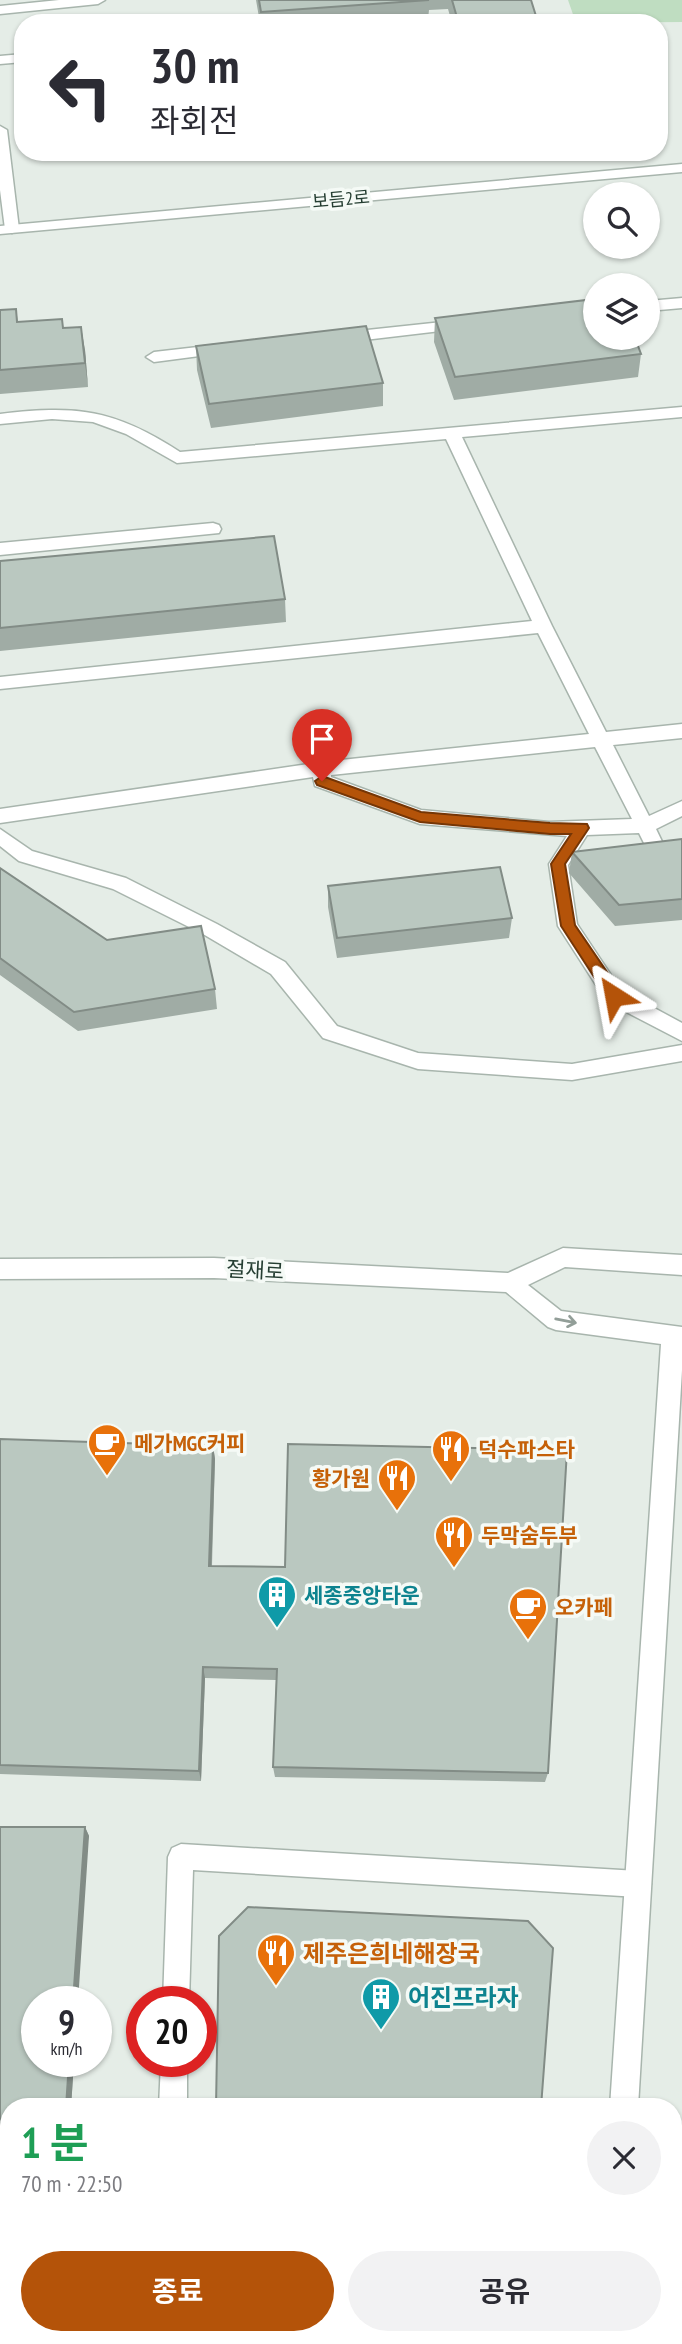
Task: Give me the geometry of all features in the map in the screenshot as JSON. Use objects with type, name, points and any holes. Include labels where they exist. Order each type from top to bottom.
[{"type":"street","points":[[0,10],[99,0]]},
{"type":"street","points":[[0,130],[6,229]]},
{"type":"street","name":"보듬2로","points":[[6,229],[682,168]]},
{"type":"street","points":[[660,305],[682,303]]},
{"type":"street","points":[[319,340],[471,324]]},
{"type":"street","points":[[154,357],[237,348]]},
{"type":"street","points":[[0,419],[53,412],[88,414],[142,434],[177,458],[682,412]]},
{"type":"street","points":[[452,434],[543,626],[658,852]]},
{"type":"street","points":[[0,549],[214,529]]},
{"type":"street","points":[[0,683],[543,626]]},
{"type":"street","points":[[0,816],[322,769],[682,731]]},
{"type":"street","points":[[322,769],[322,781],[420,817],[550,829],[645,826],[682,808]]},
{"type":"street","points":[[582,828],[558,864],[568,926],[614,996],[682,1033]]},
{"type":"street","points":[[0,836],[26,856],[119,883],[210,929],[278,968],[330,1032],[418,1061],[572,1072],[682,1053]]},
{"type":"street","name":"절재로","points":[[0,1269],[214,1268],[510,1283],[563,1257],[682,1265]]},
{"type":"street","points":[[510,1283],[556,1320],[677,1336],[625,2098]]},
{"type":"street","points":[[177,1986],[181,1857],[638,1884]]},
{"type":"street","points":[[173,2098],[174,2077]]},
{"type":"green space","points":[[568,0],[682,0],[682,22],[668,22],[668,14],[573,14]]},
{"type":"building","points":[[259,0],[429,0],[261,12]]},
{"type":"building","points":[[452,0],[531,0],[535,14],[456,14]]},
{"type":"building","points":[[583,300],[583,350],[640,350],[641,354],[455,377],[435,318]]},
{"type":"building","points":[[16,309],[17,322],[62,319],[63,328],[81,327],[85,363],[0,370],[0,310]]},
{"type":"building","points":[[366,326],[383,383],[209,404],[196,346]]},
{"type":"building","points":[[274,536],[285,599],[0,628],[0,561]]},
{"type":"building","points":[[682,839],[682,899],[619,905],[572,852]]},
{"type":"building","points":[[500,867],[512,918],[337,938],[328,886]]},
{"type":"building","points":[[0,868],[107,940],[201,926],[215,989],[74,1012],[0,958]]},
{"type":"building","name":"세종중앙타운","points":[[0,1439],[213,1446],[209,1566],[285,1567],[288,1444],[567,1450],[548,1773],[273,1767],[277,1669],[203,1667],[199,1771],[0,1765]]},
{"type":"building","points":[[0,1827],[85,1827],[74,1986],[21,1986],[21,2077],[68,2077],[67,2098],[0,2098]]},
{"type":"building","name":"어진프라자","points":[[248,1907],[528,1921],[553,1948],[542,2098],[216,2098],[219,1936]]},
{"type":"place","name":"메가MGC커피","points":[[107,1477]]},
{"type":"place","name":"덕수파스타","points":[[451,1483]]},
{"type":"place","name":"황가원","points":[[397,1512]]},
{"type":"place","name":"두막숨두부","points":[[454,1569]]},
{"type":"place","name":"세종중앙타운","points":[[277,1629]]},
{"type":"place","name":"오카페","points":[[528,1641]]},
{"type":"place","name":"제주은희네해장국","points":[[276,1987]]},
{"type":"place","name":"어진프라자","points":[[381,2031]]},
{"type":"route","points":[[322,781],[420,817],[550,829],[582,828],[558,864],[568,926],[614,996]]}]
